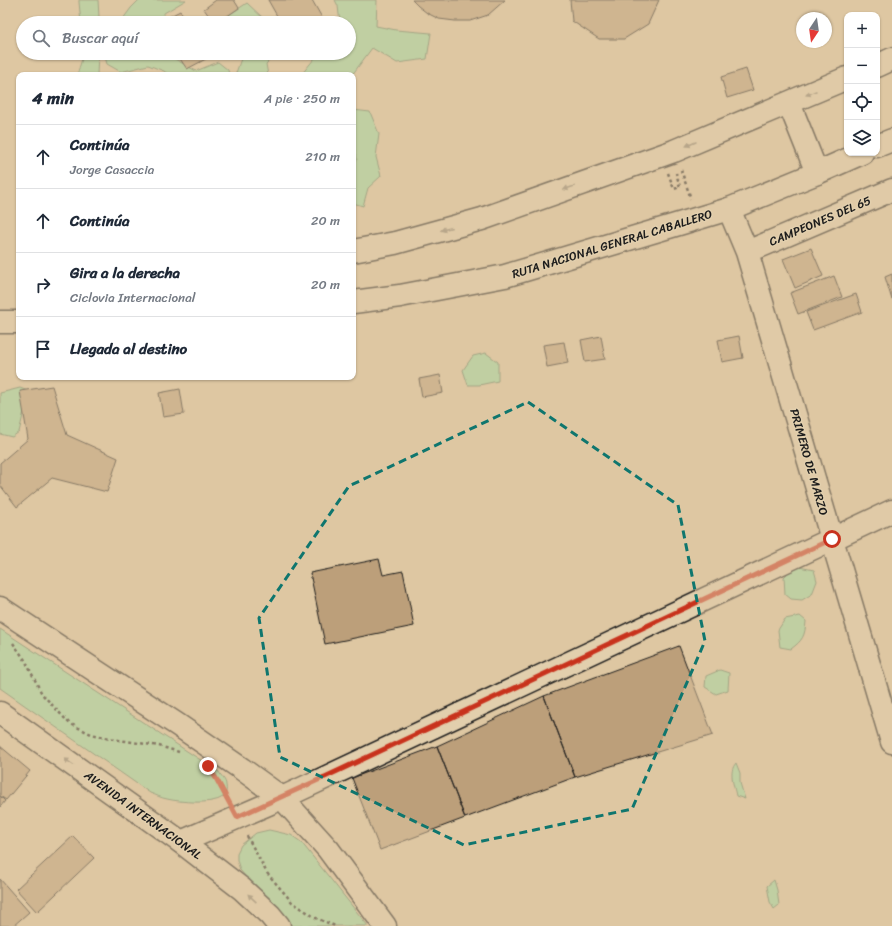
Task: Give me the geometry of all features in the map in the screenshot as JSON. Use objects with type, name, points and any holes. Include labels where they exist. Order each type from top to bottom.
[{"type":"main road","points":[[880,65],[892,59]]},
{"type":"main road","points":[[356,250],[395,243],[482,219],[676,162],[789,103],[844,79]]},
{"type":"main road","points":[[789,103],[817,173]]},
{"type":"main road","points":[[880,145],[892,140]]},
{"type":"main road","name":"RUTA NACIONAL GENERAL CABALLERO","points":[[356,302],[400,296],[505,276],[729,209],[855,156]]},
{"type":"main road","name":"CAMPEONES DEL 65","points":[[747,252],[892,190]]},
{"type":"main road","name":"PRIMERO DE MARZO","points":[[729,209],[747,252],[892,742]]},
{"type":"main road","points":[[0,318],[16,315]]},
{"type":"main road","points":[[0,322],[16,322]]},
{"type":"main road","points":[[181,842],[282,798],[892,511]]},
{"type":"main road","points":[[0,608],[242,769],[282,798],[328,849],[385,926]]},
{"type":"main road","name":"AVENIDA INTERNACIONAL","points":[[0,713],[181,842],[242,889],[270,915],[279,926]]},
{"type":"path","points":[[677,161],[676,162],[680,187],[674,189],[666,165],[677,161]]},
{"type":"path","points":[[676,162],[698,219]]},
{"type":"path","points":[[12,642],[25,660],[42,694],[69,723],[92,734],[159,746],[179,752]]},
{"type":"path","points":[[211,771],[267,873],[292,902],[316,918],[335,926]]},
{"type":"highlighted area","points":[[528,402],[678,505],[705,641],[632,809],[464,845],[280,757],[259,618],[349,486]]},
{"type":"green space","points":[[79,0],[98,0],[99,16],[80,16]]},
{"type":"green space","points":[[139,0],[186,0],[164,13],[164,16],[125,16]]},
{"type":"green space","points":[[335,0],[377,0],[376,26],[396,30],[431,33],[427,59],[397,63],[372,48],[354,72],[303,72],[313,60],[356,60],[356,16],[339,16],[338,6]]},
{"type":"green space","points":[[247,3],[261,16],[228,16]]},
{"type":"green space","points":[[82,60],[98,60],[97,72],[78,72]]},
{"type":"green space","points":[[106,60],[177,60],[196,71],[218,62],[228,72],[165,72],[148,65],[121,72],[107,64]]},
{"type":"green space","points":[[241,60],[270,60],[266,64],[267,72],[236,72]]},
{"type":"green space","points":[[356,110],[370,112],[379,134],[376,157],[381,176],[368,188],[363,206],[356,204]]},
{"type":"green space","points":[[486,353],[498,362],[498,381],[479,385],[468,385],[463,370],[473,356]]},
{"type":"green space","points":[[20,388],[28,391],[19,432],[12,437],[0,434],[0,393]]},
{"type":"green space","points":[[799,567],[814,570],[817,581],[812,594],[802,600],[791,599],[785,594],[784,577],[792,569]]},
{"type":"green space","points":[[800,616],[806,621],[803,637],[791,649],[780,647],[778,630],[785,619]]},
{"type":"green space","points":[[0,629],[219,772],[226,783],[226,793],[224,796],[218,800],[196,802],[167,799],[150,793],[0,688]]},
{"type":"green space","points":[[720,670],[729,673],[728,690],[716,694],[705,687],[706,676]]},
{"type":"green space","points":[[736,763],[740,773],[740,783],[745,799],[736,796],[732,770]]},
{"type":"green space","points":[[269,830],[291,835],[301,842],[368,926],[288,926],[240,870],[237,860],[237,853],[241,845],[256,833]]},
{"type":"green space","points":[[774,880],[779,905],[774,909],[770,902],[767,886]]},
{"type":"building","points":[[216,0],[234,0],[239,8],[227,16],[209,16],[204,9]]},
{"type":"building","points":[[268,0],[312,0],[321,16],[277,16]]},
{"type":"building","points":[[412,0],[505,0],[488,15],[470,21],[455,21],[439,19],[427,13]]},
{"type":"building","points":[[570,0],[659,0],[648,24],[624,39],[599,39],[572,21]]},
{"type":"building","points":[[180,11],[183,16],[170,16]]},
{"type":"building","points":[[181,60],[204,60],[187,69]]},
{"type":"building","points":[[746,69],[753,90],[727,98],[721,77]]},
{"type":"building","points":[[811,248],[823,276],[795,288],[783,259]]},
{"type":"building","points":[[892,274],[892,300],[885,277]]},
{"type":"building","points":[[834,276],[842,297],[798,314],[790,293]]},
{"type":"building","points":[[856,294],[862,312],[813,330],[806,312]]},
{"type":"building","points":[[601,336],[605,359],[585,362],[581,340]]},
{"type":"building","points":[[739,336],[743,358],[722,362],[718,340]]},
{"type":"building","points":[[564,342],[568,363],[547,367],[543,345]]},
{"type":"building","points":[[440,375],[443,393],[422,397],[419,379]]},
{"type":"building","points":[[52,386],[67,435],[118,458],[107,492],[52,478],[17,507],[0,485],[0,463],[28,439],[20,391]]},
{"type":"building","points":[[180,389],[184,414],[163,417],[159,393]]},
{"type":"building","points":[[379,559],[383,575],[403,571],[414,626],[325,644],[310,573]]},
{"type":"building","points":[[679,646],[713,735],[575,777],[544,696]]},
{"type":"building","points":[[544,696],[575,777],[465,818],[437,746]]},
{"type":"building","points":[[0,746],[30,771],[6,800],[0,796]]},
{"type":"building","points":[[437,746],[465,818],[380,850],[352,778]]},
{"type":"building","points":[[0,796],[5,801],[0,807]]},
{"type":"building","points":[[73,836],[94,858],[37,912],[16,889]]},
{"type":"building","points":[[0,879],[29,912],[13,926],[0,926]]},
{"type":"route","points":[[208,766],[237,817],[282,798],[832,539]]}]
